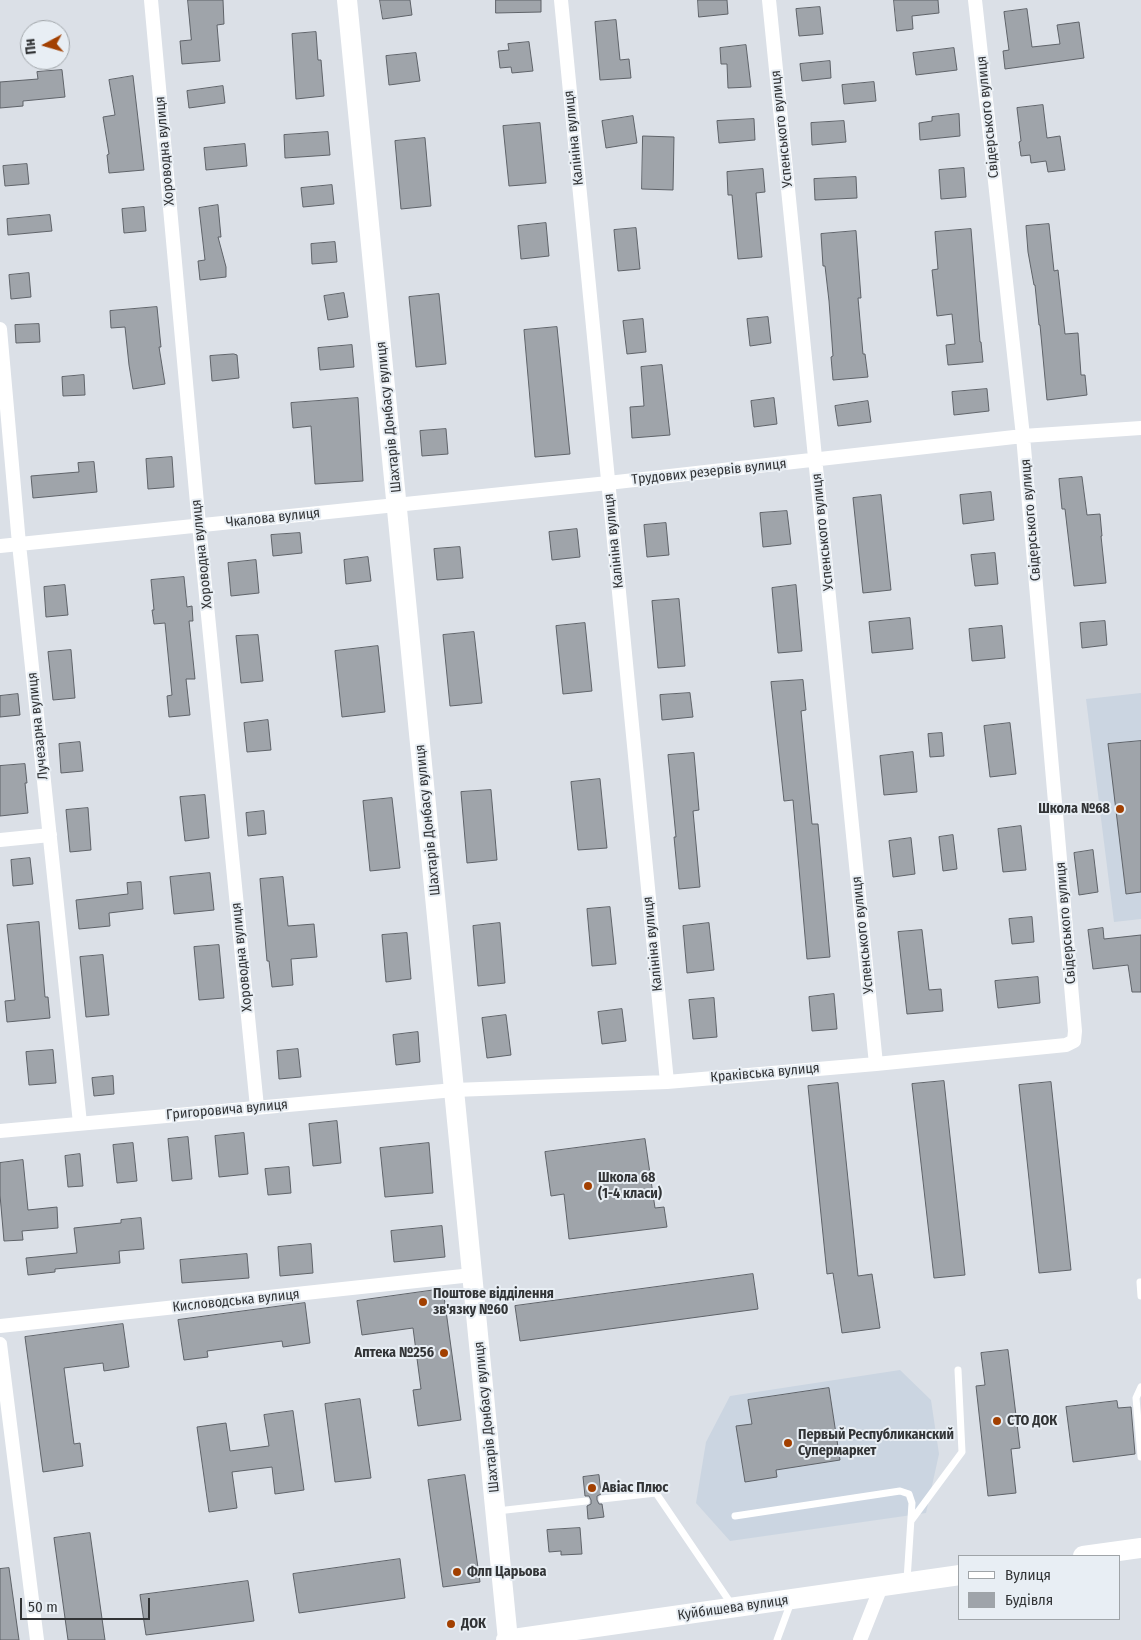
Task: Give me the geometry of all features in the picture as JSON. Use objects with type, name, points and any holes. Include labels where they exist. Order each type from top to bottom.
[{"type":"street","name":"Хороводна вулиця","points":[[151,0],[199,525],[257,1107]]},
{"type":"street","name":"Шахтарів Донбасу вулиця","points":[[347,0],[508,1640]]},
{"type":"street","name":"Калініна вулиця","points":[[560,0],[667,1082]]},
{"type":"street","name":"Успенського вулиця","points":[[769,0],[876,1064]]},
{"type":"street","name":"Свідерського вулиця","points":[[975,0],[1023,436],[1075,1031],[1074,1041]]},
{"type":"street","name":"Лучезарна вулиця","points":[[0,329],[19,544],[80,1123]]},
{"type":"street","name":"Трудових резервів вулиця","points":[[397,505],[1023,436],[1141,428]]},
{"type":"street","name":"Чкалова вулиця","points":[[0,546],[397,505]]},
{"type":"street","points":[[0,840],[50,834]]},
{"type":"street","name":"Краківська вулиця","points":[[454,1090],[667,1082],[1066,1045],[1074,1041]]},
{"type":"street","name":"Григоровича вулиця","points":[[0,1130],[454,1090]]},
{"type":"street","name":"Кисловодська вулиця","points":[[0,1326],[472,1275]]},
{"type":"street","points":[[0,1344],[37,1640]]},
{"type":"street","points":[[1090,1555],[1141,1548]]},
{"type":"street","name":"Куйбишева вулиця","points":[[508,1640],[563,1636],[792,1599],[958,1575]]},
{"type":"street","points":[[860,1640],[881,1586]]},
{"type":"lane","points":[[1140,1282],[1141,1296]]},
{"type":"lane","points":[[910,1521],[962,1452],[958,1370]]},
{"type":"lane","points":[[1141,1387],[1136,1398],[1141,1457]]},
{"type":"lane","points":[[735,1516],[900,1491],[909,1494],[912,1503],[906,1583]]},
{"type":"lane","points":[[602,1499],[656,1493],[734,1608]]},
{"type":"lane","points":[[496,1511],[586,1501]]},
{"type":"lane","points":[[777,1640],[792,1599]]},
{"type":"shaded area","name":"Школа №68","points":[[1141,693],[1141,919],[1114,922],[1086,699]]},
{"type":"shaded area","points":[[900,1370],[931,1400],[939,1454],[926,1513],[730,1541],[696,1503],[706,1442],[730,1396]]},
{"type":"building","points":[[188,0],[223,0],[224,24],[217,25],[220,61],[182,64],[180,41],[191,40]]},
{"type":"building","points":[[380,0],[410,0],[412,15],[383,19]]},
{"type":"building","points":[[496,0],[541,0],[541,12],[496,13]]},
{"type":"building","points":[[698,0],[727,0],[728,14],[699,17]]},
{"type":"building","points":[[894,0],[938,0],[939,13],[912,16],[913,29],[897,31]]},
{"type":"building","points":[[820,7],[823,34],[799,36],[796,9]]},
{"type":"building","points":[[1027,9],[1032,47],[1060,44],[1057,25],[1079,22],[1084,58],[1005,69],[1003,51],[1009,50],[1004,12]]},
{"type":"building","points":[[616,20],[620,60],[629,59],[631,78],[600,80],[595,22]]},
{"type":"building","points":[[316,32],[324,96],[296,99],[292,34]]},
{"type":"building","points":[[529,42],[533,71],[512,73],[511,67],[500,68],[498,51],[509,50],[508,44]]},
{"type":"building","points":[[746,45],[751,87],[728,88],[727,64],[721,64],[720,48]]},
{"type":"building","points":[[954,48],[957,70],[916,75],[913,53]]},
{"type":"building","points":[[416,53],[420,81],[389,85],[386,56]]},
{"type":"building","points":[[830,61],[831,78],[802,81],[800,64]]},
{"type":"building","points":[[62,70],[65,97],[23,101],[23,106],[0,108],[0,82],[38,79],[37,72]]},
{"type":"building","points":[[133,76],[144,170],[109,173],[107,155],[109,154],[103,117],[115,115],[109,80]]},
{"type":"building","points":[[874,82],[876,101],[844,104],[842,85]]},
{"type":"building","points":[[223,86],[225,103],[189,108],[187,91]]},
{"type":"building","points":[[1043,105],[1047,138],[1060,136],[1065,170],[1048,172],[1046,161],[1031,163],[1030,155],[1021,156],[1017,108]]},
{"type":"building","points":[[959,114],[960,136],[920,140],[919,123],[932,121],[932,117]]},
{"type":"building","points":[[633,116],[637,143],[606,148],[602,121]]},
{"type":"building","points":[[754,119],[755,140],[719,143],[717,121]]},
{"type":"building","points":[[844,121],[846,142],[812,145],[811,123]]},
{"type":"building","points":[[540,123],[546,183],[509,186],[503,126]]},
{"type":"building","points":[[328,132],[330,155],[285,158],[284,135]]},
{"type":"building","points":[[643,136],[674,137],[673,190],[642,189]]},
{"type":"building","points":[[425,138],[431,206],[401,209],[395,141]]},
{"type":"building","points":[[245,144],[247,166],[206,170],[204,148]]},
{"type":"building","points":[[27,164],[29,184],[5,186],[3,166]]},
{"type":"building","points":[[964,168],[966,197],[941,199],[939,170]]},
{"type":"building","points":[[763,169],[765,192],[756,193],[762,257],[738,259],[732,195],[728,195],[727,172]]},
{"type":"building","points":[[856,177],[857,198],[815,200],[814,179]]},
{"type":"building","points":[[332,185],[334,204],[303,207],[301,188]]},
{"type":"building","points":[[218,205],[221,237],[218,237],[226,267],[226,277],[200,280],[198,261],[205,260],[199,208]]},
{"type":"building","points":[[144,207],[146,231],[124,233],[122,209]]},
{"type":"building","points":[[50,215],[52,231],[8,235],[7,219]]},
{"type":"building","points":[[546,223],[549,256],[521,259],[518,226]]},
{"type":"building","points":[[1049,224],[1054,271],[1058,270],[1065,334],[1078,333],[1081,375],[1085,375],[1087,395],[1047,400],[1040,325],[1035,285],[1028,252],[1026,226]]},
{"type":"building","points":[[636,228],[640,269],[618,271],[614,230]]},
{"type":"building","points":[[971,229],[983,362],[948,365],[946,345],[955,344],[952,314],[937,316],[932,270],[938,269],[935,232]]},
{"type":"building","points":[[856,231],[861,298],[858,298],[863,354],[865,354],[868,377],[833,380],[829,301],[825,266],[823,266],[821,234]]},
{"type":"building","points":[[335,242],[337,262],[312,264],[311,244]]},
{"type":"building","points":[[29,273],[31,297],[11,299],[9,275]]},
{"type":"building","points":[[344,293],[348,317],[328,320],[324,296]]},
{"type":"building","points":[[439,294],[446,364],[416,367],[409,297]]},
{"type":"building","points":[[157,307],[161,347],[159,347],[165,384],[133,389],[125,327],[111,328],[110,311]]},
{"type":"building","points":[[768,317],[771,343],[750,346],[747,319]]},
{"type":"building","points":[[643,319],[646,352],[627,354],[623,321]]},
{"type":"building","points":[[39,324],[40,342],[16,343],[15,325]]},
{"type":"building","points":[[557,327],[570,454],[535,457],[524,330]]},
{"type":"building","points":[[352,345],[354,367],[320,370],[318,348]]},
{"type":"building","points":[[237,355],[239,378],[212,381],[210,356]]},
{"type":"building","points":[[662,365],[670,435],[632,438],[630,407],[644,406],[641,367]]},
{"type":"building","points":[[84,375],[85,395],[63,396],[62,377]]},
{"type":"building","points":[[987,389],[989,411],[954,415],[952,392]]},
{"type":"building","points":[[358,398],[363,481],[315,484],[311,426],[293,428],[291,403]]},
{"type":"building","points":[[774,398],[777,424],[754,427],[751,401]]},
{"type":"building","points":[[868,401],[871,422],[838,426],[835,406]]},
{"type":"building","points":[[446,429],[448,454],[422,456],[420,431]]},
{"type":"building","points":[[172,457],[174,487],[148,489],[146,459]]},
{"type":"building","points":[[94,462],[97,492],[33,498],[31,476],[79,472],[78,463]]},
{"type":"building","points":[[1082,477],[1087,515],[1100,514],[1106,583],[1074,586],[1065,509],[1062,509],[1059,479]]},
{"type":"building","points":[[991,492],[994,520],[963,524],[960,495]]},
{"type":"building","points":[[881,495],[891,590],[863,593],[853,498]]},
{"type":"building","points":[[787,511],[791,544],[763,547],[760,513]]},
{"type":"building","points":[[666,523],[669,555],[647,557],[644,525]]},
{"type":"building","points":[[577,529],[580,557],[552,560],[549,532]]},
{"type":"building","points":[[300,533],[302,553],[273,556],[271,535]]},
{"type":"building","points":[[460,547],[463,578],[437,580],[434,549]]},
{"type":"building","points":[[995,553],[998,584],[975,586],[971,555]]},
{"type":"building","points":[[368,557],[371,581],[346,584],[344,560]]},
{"type":"building","points":[[256,560],[259,593],[231,596],[228,563]]},
{"type":"building","points":[[184,577],[187,607],[192,606],[193,621],[189,621],[195,679],[186,679],[190,715],[169,717],[167,696],[172,695],[165,623],[154,624],[151,580]]},
{"type":"building","points":[[65,585],[68,615],[46,617],[44,587]]},
{"type":"building","points":[[796,585],[802,651],[778,653],[772,588]]},
{"type":"building","points":[[679,599],[685,666],[658,668],[652,601]]},
{"type":"building","points":[[910,618],[913,649],[872,653],[869,622]]},
{"type":"building","points":[[1105,621],[1107,645],[1082,648],[1080,623]]},
{"type":"building","points":[[585,623],[592,691],[563,694],[556,626]]},
{"type":"building","points":[[1002,626],[1005,658],[972,661],[969,629]]},
{"type":"building","points":[[474,632],[482,703],[450,706],[443,635]]},
{"type":"building","points":[[258,635],[263,681],[241,683],[236,636]]},
{"type":"building","points":[[378,646],[385,712],[342,717],[335,651]]},
{"type":"building","points":[[71,650],[75,698],[53,700],[48,652]]},
{"type":"building","points":[[803,680],[806,710],[801,711],[812,824],[818,824],[830,957],[807,959],[793,800],[784,801],[771,682]]},
{"type":"building","points":[[690,693],[693,717],[662,720],[660,695]]},
{"type":"building","points":[[18,694],[20,715],[0,717],[0,696]]},
{"type":"building","points":[[268,720],[271,750],[247,752],[244,723]]},
{"type":"building","points":[[1010,723],[1016,774],[990,777],[984,726]]},
{"type":"building","points":[[942,733],[944,756],[930,757],[928,734]]},
{"type":"building","points":[[1141,741],[1141,892],[1126,894],[1108,744]]},
{"type":"building","points":[[80,742],[83,771],[61,773],[59,744]]},
{"type":"building","points":[[913,752],[917,792],[884,795],[880,756]]},
{"type":"building","points":[[694,753],[699,810],[693,811],[700,887],[679,889],[668,755]]},
{"type":"building","points":[[25,764],[28,813],[0,816],[0,766]]},
{"type":"building","points":[[600,779],[607,848],[578,850],[571,782]]},
{"type":"building","points":[[491,790],[497,860],[467,863],[461,792]]},
{"type":"building","points":[[205,795],[209,838],[185,841],[180,797]]},
{"type":"building","points":[[392,798],[400,868],[370,871],[363,801]]},
{"type":"building","points":[[88,808],[91,850],[70,852],[66,810]]},
{"type":"building","points":[[264,811],[266,834],[248,836],[246,813]]},
{"type":"building","points":[[1021,826],[1026,870],[1003,872],[998,829]]},
{"type":"building","points":[[953,835],[957,869],[943,871],[939,837]]},
{"type":"building","points":[[911,838],[915,874],[893,877],[889,841]]},
{"type":"building","points":[[1093,850],[1098,892],[1079,895],[1074,853]]},
{"type":"building","points":[[30,858],[33,884],[13,886],[11,860]]},
{"type":"building","points":[[210,873],[214,910],[174,914],[170,877]]},
{"type":"building","points":[[283,877],[288,926],[314,924],[317,957],[291,959],[293,985],[272,987],[269,961],[267,961],[260,879]]},
{"type":"building","points":[[141,882],[143,909],[109,913],[110,926],[79,929],[76,900],[128,894],[127,883]]},
{"type":"building","points":[[610,907],[616,964],[592,966],[587,909]]},
{"type":"building","points":[[1032,917],[1034,942],[1012,944],[1009,919]]},
{"type":"building","points":[[39,922],[45,997],[48,997],[50,1018],[7,1022],[5,1001],[15,1000],[7,925]]},
{"type":"building","points":[[500,923],[505,983],[478,986],[473,926]]},
{"type":"building","points":[[709,923],[714,970],[687,973],[683,926]]},
{"type":"building","points":[[1103,928],[1104,939],[1141,935],[1141,992],[1132,992],[1128,965],[1093,969],[1088,930]]},
{"type":"building","points":[[922,930],[929,990],[941,989],[943,1011],[907,1014],[898,932]]},
{"type":"building","points":[[407,933],[411,979],[386,982],[382,935]]},
{"type":"building","points":[[219,945],[224,998],[199,1000],[194,947]]},
{"type":"building","points":[[103,955],[109,1015],[86,1017],[80,957]]},
{"type":"building","points":[[1038,977],[1040,1003],[998,1008],[995,981]]},
{"type":"building","points":[[834,994],[837,1029],[812,1031],[809,997]]},
{"type":"building","points":[[714,998],[717,1037],[693,1039],[689,1000]]},
{"type":"building","points":[[622,1009],[626,1041],[602,1044],[598,1012]]},
{"type":"building","points":[[506,1015],[511,1055],[487,1058],[482,1018]]},
{"type":"building","points":[[418,1032],[420,1062],[396,1065],[393,1035]]},
{"type":"building","points":[[298,1049],[301,1077],[279,1079],[277,1051]]},
{"type":"building","points":[[53,1050],[56,1083],[29,1085],[26,1052]]},
{"type":"building","points":[[113,1076],[114,1094],[94,1096],[92,1078]]},
{"type":"building","points":[[944,1081],[965,1275],[934,1278],[912,1084]]},
{"type":"building","points":[[1051,1082],[1071,1270],[1039,1273],[1019,1085]]},
{"type":"building","points":[[838,1083],[858,1276],[872,1274],[880,1328],[842,1333],[833,1273],[827,1274],[808,1086]]},
{"type":"building","points":[[337,1121],[341,1163],[313,1166],[309,1124]]},
{"type":"building","points":[[244,1133],[248,1174],[219,1177],[215,1136]]},
{"type":"building","points":[[188,1137],[192,1179],[172,1181],[168,1139]]},
{"type":"building","name":"Школа 68 (1-4 класи)","points":[[645,1139],[655,1208],[664,1207],[667,1227],[569,1239],[564,1194],[551,1196],[545,1152]]},
{"type":"building","points":[[133,1143],[137,1181],[117,1183],[113,1145]]},
{"type":"building","points":[[429,1143],[433,1193],[385,1197],[380,1148]]},
{"type":"building","points":[[80,1154],[83,1186],[68,1187],[65,1156]]},
{"type":"building","points":[[23,1160],[28,1210],[57,1207],[58,1228],[22,1231],[23,1240],[4,1241],[0,1195],[0,1163]]},
{"type":"building","points":[[289,1167],[291,1193],[268,1195],[265,1169]]},
{"type":"building","points":[[141,1218],[144,1249],[119,1251],[120,1263],[55,1269],[55,1272],[28,1275],[26,1258],[77,1253],[74,1228],[121,1223],[121,1220]]},
{"type":"building","points":[[442,1226],[445,1257],[394,1262],[391,1231]]},
{"type":"building","points":[[311,1244],[313,1273],[280,1276],[278,1247]]},
{"type":"building","points":[[247,1254],[249,1278],[182,1283],[180,1260]]},
{"type":"building","points":[[753,1274],[758,1309],[520,1341],[515,1306]]},
{"type":"building","points":[[443,1289],[461,1420],[418,1426],[413,1390],[421,1389],[413,1328],[362,1335],[357,1301]]},
{"type":"building","points":[[305,1303],[310,1343],[283,1347],[282,1341],[207,1351],[208,1357],[184,1360],[178,1320]]},
{"type":"building","points":[[123,1324],[129,1367],[104,1371],[103,1363],[64,1368],[74,1444],[80,1443],[83,1466],[43,1472],[25,1337]]},
{"type":"building","points":[[1008,1350],[1020,1448],[1011,1449],[1016,1493],[988,1496],[976,1386],[985,1385],[981,1353]]},
{"type":"building","name":"Первый Республиканский Супермаркет","points":[[829,1388],[840,1460],[776,1470],[777,1477],[745,1482],[736,1426],[752,1424],[748,1400]]},
{"type":"building","points":[[360,1399],[371,1478],[335,1482],[325,1404]]},
{"type":"building","points":[[1117,1401],[1118,1408],[1131,1407],[1135,1454],[1073,1462],[1066,1407]]},
{"type":"building","points":[[293,1411],[304,1490],[275,1494],[272,1467],[232,1472],[237,1508],[209,1512],[197,1427],[226,1423],[230,1451],[269,1446],[264,1415]]},
{"type":"building","points":[[465,1475],[480,1582],[443,1587],[428,1480]]},
{"type":"building","name":"Авіас Плюс","points":[[599,1475],[601,1494],[597,1496],[597,1500],[599,1504],[602,1504],[604,1517],[588,1519],[587,1506],[591,1504],[591,1500],[589,1496],[585,1496],[583,1477]]},
{"type":"building","points":[[580,1528],[582,1554],[561,1555],[561,1551],[549,1552],[547,1530]]},
{"type":"building","points":[[90,1533],[105,1640],[68,1640],[54,1538]]},
{"type":"building","points":[[400,1559],[405,1598],[299,1613],[293,1574]]},
{"type":"building","points":[[9,1568],[19,1640],[0,1640],[0,1569]]},
{"type":"building","points":[[248,1581],[254,1621],[146,1635],[140,1595]]},
{"type":"place","name":"Школа №68","points":[[1120,809]]},
{"type":"place","name":"Школа 68 (1-4 класи)","points":[[588,1186]]},
{"type":"place","name":"Поштове відділення зв'язку №60","points":[[423,1302]]},
{"type":"place","name":"Аптека №256","points":[[444,1353]]},
{"type":"place","name":"СТО ДОК","points":[[997,1421]]},
{"type":"place","name":"Первый Республиканский Супермаркет","points":[[788,1443]]},
{"type":"place","name":"Авіас Плюс","points":[[592,1488]]},
{"type":"place","name":"Флп Царьова","points":[[457,1572]]},
{"type":"place","name":"ДОК","points":[[451,1624]]}]
